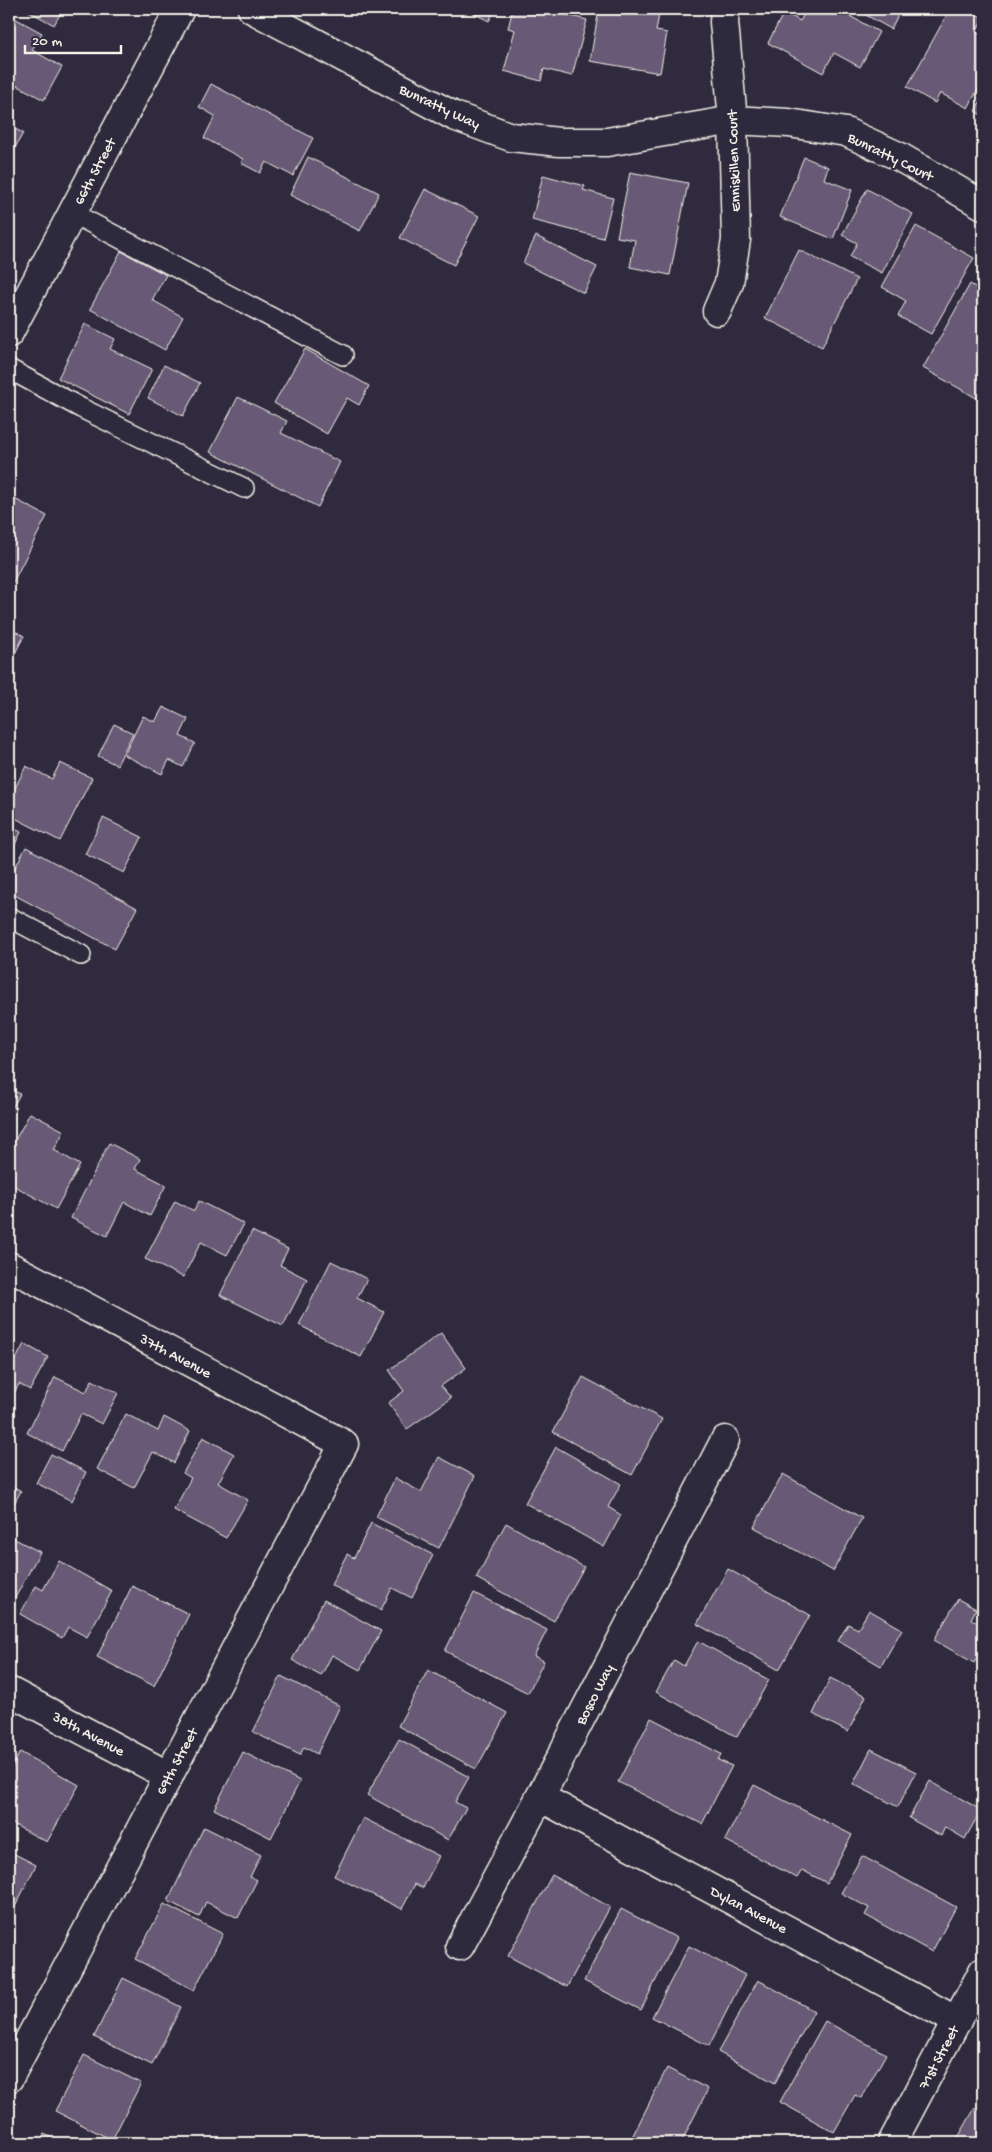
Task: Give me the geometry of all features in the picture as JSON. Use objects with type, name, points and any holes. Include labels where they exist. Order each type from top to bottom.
[{"type":"street","name":"66th Street","points":[[9,333],[180,9]]},
{"type":"street","name":"Bunratty Way","points":[[252,9],[454,116],[511,137],[559,142],[607,142],[733,120]]},
{"type":"street","name":"Enniskillen Court","points":[[717,311],[729,283],[736,240],[733,120],[724,22],[725,9]]},
{"type":"street","name":"Bunratty Court","points":[[733,120],[789,123],[846,132],[898,156],[983,204]]},
{"type":"street","name":"37th Avenue","points":[[9,1266],[344,1444]]},
{"type":"street","name":"Bosco Way","points":[[460,1946],[540,1797],[725,1440]]},
{"type":"street","name":"69th Street","points":[[9,2078],[344,1444]]},
{"type":"street","name":"38th Avenue","points":[[9,1691],[169,1776]]},
{"type":"street","name":"Dylan Avenue","points":[[540,1797],[957,2021]]},
{"type":"street","name":"71st Street","points":[[895,2142],[983,1971]]},
{"type":"lane","points":[[72,213],[343,355]]},
{"type":"lane","points":[[9,369],[81,408],[244,488]]},
{"type":"lane","points":[[9,917],[81,955]]},
{"type":"building","points":[[25,9],[63,9],[54,25]]},
{"type":"building","points":[[465,9],[495,9],[489,21]]},
{"type":"building","points":[[513,9],[543,9],[587,20],[572,76],[544,69],[541,81],[504,71],[515,30],[508,28]]},
{"type":"building","points":[[599,9],[660,9],[656,31],[667,33],[660,73],[590,61]]},
{"type":"building","points":[[807,9],[837,9],[879,32],[860,67],[834,53],[823,73],[768,43],[784,12],[800,21]]},
{"type":"building","points":[[855,9],[901,9],[891,29]]},
{"type":"building","points":[[950,9],[966,9],[983,18],[976,32],[983,36],[983,80],[968,108],[940,93],[935,103],[907,87]]},
{"type":"building","points":[[9,15],[42,33],[32,50],[62,67],[44,100],[9,81]]},
{"type":"building","points":[[211,84],[313,138],[293,176],[266,162],[260,173],[241,163],[243,159],[204,138],[215,116],[199,107]]},
{"type":"building","points":[[983,96],[983,116],[975,111]]},
{"type":"building","points":[[9,126],[23,133],[9,159]]},
{"type":"building","points":[[308,157],[379,193],[360,231],[290,195]]},
{"type":"building","points":[[804,157],[828,167],[824,179],[852,190],[833,239],[780,217]]},
{"type":"building","points":[[630,172],[688,183],[670,275],[630,267],[635,240],[617,237]]},
{"type":"building","points":[[543,175],[585,186],[583,190],[613,198],[603,238],[532,220]]},
{"type":"building","points":[[425,189],[479,216],[454,265],[400,238]]},
{"type":"building","points":[[867,189],[913,214],[882,273],[850,257],[857,243],[842,235]]},
{"type":"building","points":[[916,226],[974,258],[931,334],[898,316],[906,301],[882,287]]},
{"type":"building","points":[[536,236],[597,267],[584,293],[523,263]]},
{"type":"building","points":[[799,250],[857,279],[822,347],[765,318]]},
{"type":"building","points":[[121,251],[166,275],[152,300],[183,317],[165,350],[90,309]]},
{"type":"building","points":[[970,284],[983,292],[983,394],[980,400],[923,368]]},
{"type":"building","points":[[85,324],[115,339],[110,349],[152,369],[129,414],[58,378]]},
{"type":"building","points":[[305,349],[369,386],[359,405],[347,398],[327,434],[274,403]]},
{"type":"building","points":[[164,365],[200,383],[183,416],[148,398]]},
{"type":"building","points":[[238,397],[287,421],[281,433],[340,462],[318,507],[210,452]]},
{"type":"building","points":[[9,496],[47,516],[11,586],[9,585]]},
{"type":"building","points":[[9,628],[24,636],[12,659],[9,657]]},
{"type":"building","points":[[163,707],[188,719],[180,736],[195,743],[183,767],[169,760],[162,774],[124,755],[143,716],[155,722]]},
{"type":"building","points":[[114,724],[133,733],[117,765],[98,756]]},
{"type":"building","points":[[60,763],[92,778],[60,841],[9,815],[9,800],[26,766],[52,779]]},
{"type":"building","points":[[103,818],[142,837],[124,873],[85,854]]},
{"type":"building","points":[[9,826],[21,832],[10,855],[9,854]]},
{"type":"building","points":[[26,847],[137,908],[115,949],[9,892],[9,879]]},
{"type":"building","points":[[9,1088],[20,1094],[9,1114]]},
{"type":"building","points":[[30,1113],[64,1131],[54,1150],[80,1165],[56,1209],[9,1183],[9,1151]]},
{"type":"building","points":[[109,1143],[140,1159],[135,1169],[166,1185],[150,1216],[124,1202],[107,1236],[71,1218]]},
{"type":"building","points":[[175,1201],[194,1211],[199,1201],[244,1224],[227,1255],[201,1242],[183,1277],[145,1259]]},
{"type":"building","points":[[252,1231],[288,1249],[280,1265],[307,1279],[283,1326],[220,1295]]},
{"type":"building","points":[[331,1261],[367,1279],[357,1298],[384,1312],[361,1357],[299,1325]]},
{"type":"building","points":[[441,1333],[466,1368],[441,1386],[451,1398],[407,1429],[388,1403],[404,1391],[389,1370]]},
{"type":"building","points":[[24,1344],[48,1357],[30,1390],[19,1384],[9,1403],[9,1355],[16,1359]]},
{"type":"building","points":[[55,1377],[86,1392],[92,1380],[118,1393],[102,1424],[81,1414],[62,1451],[27,1433]]},
{"type":"building","points":[[583,1377],[662,1419],[632,1475],[553,1432]]},
{"type":"building","points":[[126,1414],[158,1431],[164,1417],[190,1431],[174,1463],[153,1452],[134,1488],[97,1469]]},
{"type":"building","points":[[203,1437],[234,1454],[218,1483],[248,1500],[226,1538],[174,1510],[191,1478],[183,1473]]},
{"type":"building","points":[[556,1447],[621,1484],[608,1507],[621,1515],[604,1547],[525,1503]]},
{"type":"building","points":[[51,1454],[86,1472],[72,1501],[36,1483]]},
{"type":"building","points":[[439,1457],[475,1476],[439,1548],[376,1517],[395,1478],[421,1492]]},
{"type":"building","points":[[783,1474],[862,1518],[833,1571],[754,1527]]},
{"type":"building","points":[[9,1484],[21,1491],[9,1513]]},
{"type":"building","points":[[371,1523],[433,1555],[412,1598],[392,1588],[381,1610],[331,1585],[347,1554],[354,1558]]},
{"type":"building","points":[[506,1523],[584,1567],[554,1621],[476,1578]]},
{"type":"building","points":[[9,1536],[40,1552],[15,1598],[9,1594]]},
{"type":"building","points":[[59,1561],[112,1591],[87,1637],[68,1627],[62,1638],[20,1614],[36,1586],[43,1590]]},
{"type":"building","points":[[728,1569],[810,1615],[779,1670],[697,1624]]},
{"type":"building","points":[[132,1586],[189,1614],[154,1686],[97,1657]]},
{"type":"building","points":[[474,1593],[547,1630],[534,1656],[544,1661],[528,1693],[445,1651]]},
{"type":"building","points":[[958,1599],[976,1609],[971,1619],[983,1626],[983,1646],[974,1663],[934,1640]]},
{"type":"building","points":[[324,1600],[381,1631],[360,1670],[332,1655],[321,1676],[292,1660]]},
{"type":"building","points":[[869,1610],[902,1629],[881,1666],[838,1641],[848,1624],[858,1629]]},
{"type":"building","points":[[698,1641],[769,1680],[737,1737],[656,1692],[674,1660],[684,1666]]},
{"type":"building","points":[[428,1670],[507,1713],[476,1769],[398,1726]]},
{"type":"building","points":[[281,1676],[340,1706],[317,1754],[304,1747],[300,1755],[253,1732]]},
{"type":"building","points":[[830,1678],[866,1696],[848,1732],[813,1714]]},
{"type":"building","points":[[651,1718],[721,1754],[718,1760],[732,1766],[702,1824],[618,1782]]},
{"type":"building","points":[[399,1739],[469,1777],[455,1802],[466,1808],[448,1840],[367,1795]]},
{"type":"building","points":[[871,1749],[916,1772],[898,1807],[853,1784]]},
{"type":"building","points":[[20,1752],[79,1785],[47,1842],[9,1822],[9,1773]]},
{"type":"building","points":[[243,1752],[300,1781],[271,1838],[214,1809]]},
{"type":"building","points":[[930,1781],[981,1810],[965,1839],[945,1827],[941,1836],[909,1818]]},
{"type":"building","points":[[754,1785],[852,1835],[827,1883],[802,1870],[797,1878],[725,1840]]},
{"type":"building","points":[[363,1818],[439,1856],[423,1888],[415,1884],[402,1909],[334,1876]]},
{"type":"building","points":[[204,1827],[261,1855],[250,1877],[257,1880],[238,1918],[206,1902],[199,1917],[168,1901]]},
{"type":"building","points":[[9,1851],[36,1865],[9,1919]]},
{"type":"building","points":[[862,1856],[956,1907],[932,1952],[865,1915],[869,1908],[841,1893]]},
{"type":"building","points":[[552,1875],[610,1907],[567,1987],[508,1956]]},
{"type":"building","points":[[164,1904],[223,1934],[194,1990],[135,1959]]},
{"type":"building","points":[[621,1909],[677,1938],[641,2010],[584,1981]]},
{"type":"building","points":[[689,1946],[745,1975],[709,2046],[652,2017]]},
{"type":"building","points":[[123,1978],[181,2007],[152,2065],[94,2037]]},
{"type":"building","points":[[758,1980],[814,2011],[775,2083],[718,2052]]},
{"type":"building","points":[[825,2021],[886,2054],[861,2098],[855,2095],[834,2132],[780,2102]]},
{"type":"building","points":[[84,2055],[141,2083],[112,2140],[55,2111]]},
{"type":"building","points":[[667,2068],[708,2089],[681,2143],[629,2143]]},
{"type":"building","points":[[975,2108],[983,2113],[983,2143],[955,2143]]},
{"type":"building","points":[[44,2134],[63,2143],[39,2143]]}]
